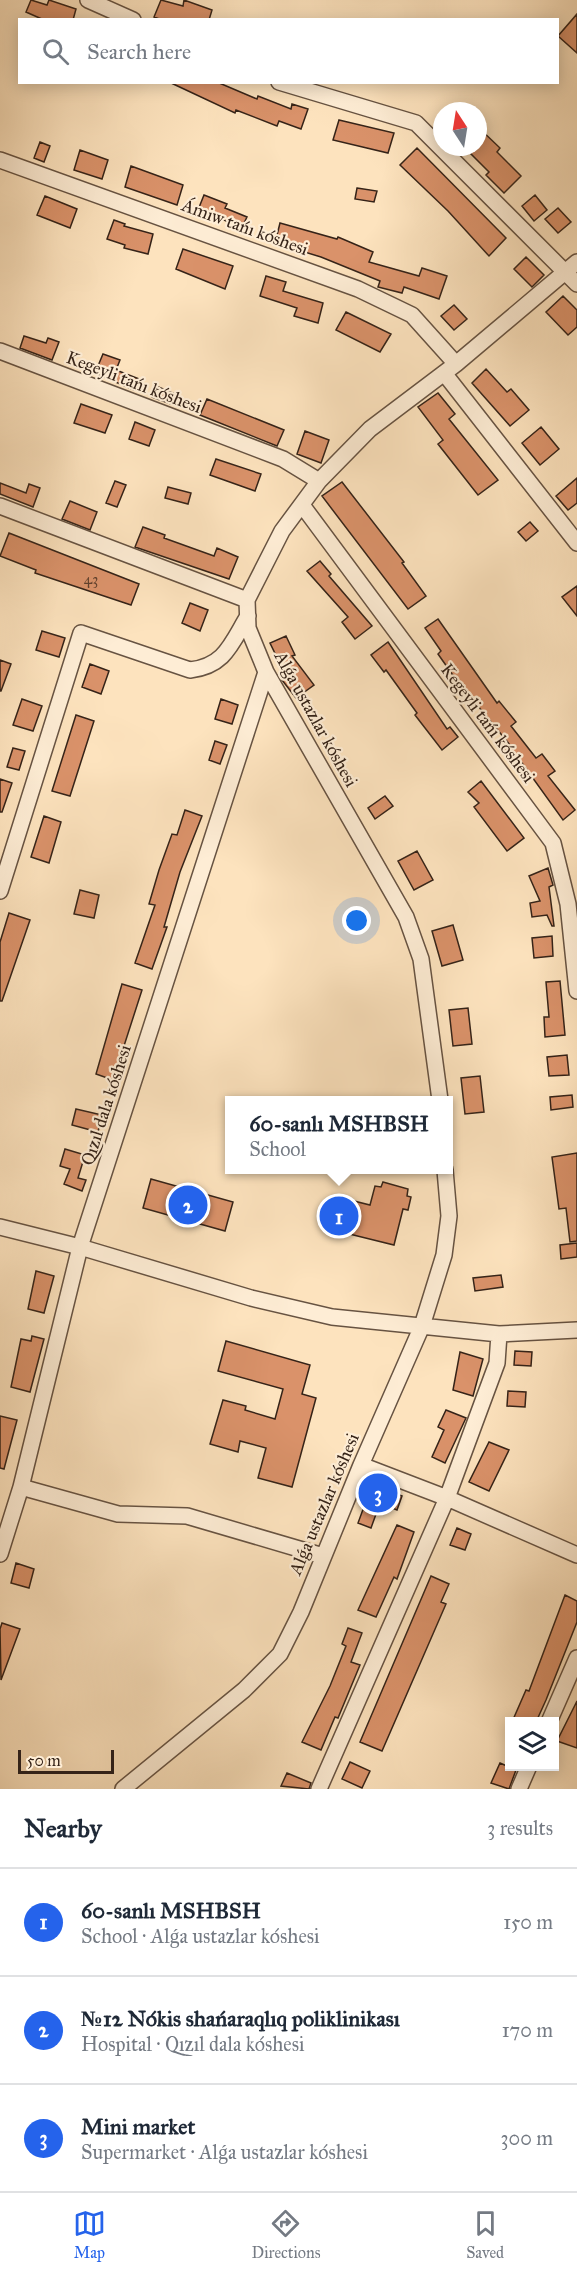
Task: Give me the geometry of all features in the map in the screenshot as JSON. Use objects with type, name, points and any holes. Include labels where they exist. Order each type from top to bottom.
[{"type":"street","points":[[88,0],[128,18]]},
{"type":"street","points":[[286,84],[416,123],[572,267],[577,284]]},
{"type":"street","name":"Ámiw tańı kóshesi","points":[[0,160],[358,289],[412,315],[577,543]]},
{"type":"street","points":[[0,506],[247,600],[282,531],[319,481],[370,429],[450,369],[572,267]]},
{"type":"street","name":"Kegeyli tańı kóshesi","points":[[0,351],[283,459],[319,481]]},
{"type":"street","name":"Kegeyli tańı kóshesi","points":[[302,505],[553,843],[568,904],[577,991]]},
{"type":"street","name":"Alǵa ustazlar kóshesi","points":[[247,600],[248,628],[266,672],[406,917],[421,959],[439,1096]]},
{"type":"street","points":[[0,891],[81,633],[190,670],[206,668],[222,659],[248,616]]},
{"type":"street","name":"Qızıl dala kóshesi","points":[[0,1554],[21,1487],[80,1247],[266,672]]},
{"type":"street","name":"Alǵa ustazlar kóshesi","points":[[123,1789],[244,1690],[280,1654],[301,1612],[361,1465],[422,1326],[444,1255],[449,1216],[445,1174]]},
{"type":"street","points":[[0,1227],[80,1247],[250,1298],[332,1317],[499,1334],[577,1330]]},
{"type":"street","points":[[319,1789],[447,1498],[497,1363],[499,1334]]},
{"type":"street","points":[[361,1465],[447,1498],[577,1555]]},
{"type":"street","points":[[21,1487],[118,1514],[187,1516],[323,1556]]},
{"type":"street","points":[[551,1717],[577,1658]]},
{"type":"street","points":[[519,1789],[527,1771]]},
{"type":"building","points":[[31,0],[47,5],[49,0],[76,9],[74,18],[40,18],[26,12]]},
{"type":"building","points":[[161,0],[183,6],[184,0],[212,10],[210,18],[154,17]]},
{"type":"building","points":[[577,14],[577,53],[559,35]]},
{"type":"building","points":[[173,84],[222,84],[257,99],[258,96],[291,109],[292,104],[308,109],[301,129],[279,121],[277,126],[236,110],[235,113]]},
{"type":"building","points":[[339,120],[394,133],[388,153],[333,140]]},
{"type":"building","points":[[487,136],[500,148],[497,152],[521,176],[504,193],[486,175],[489,172],[473,156],[487,156]]},
{"type":"building","points":[[40,142],[50,146],[44,162],[34,158]]},
{"type":"building","points":[[417,148],[506,238],[489,256],[448,211],[400,165]]},
{"type":"building","points":[[80,150],[108,160],[102,179],[74,170]]},
{"type":"building","points":[[131,166],[183,185],[177,205],[125,187]]},
{"type":"building","points":[[357,188],[377,191],[374,202],[355,199]]},
{"type":"building","points":[[204,195],[227,204],[225,208],[247,217],[242,227],[198,210]]},
{"type":"building","points":[[535,195],[547,210],[534,221],[522,206]]},
{"type":"building","points":[[45,196],[77,209],[70,228],[37,215]]},
{"type":"building","points":[[558,208],[571,222],[558,233],[545,219]]},
{"type":"building","points":[[114,220],[125,224],[124,226],[153,234],[148,254],[124,248],[125,245],[107,239]]},
{"type":"building","points":[[280,223],[337,239],[338,237],[373,252],[369,262],[419,276],[422,268],[447,276],[439,299],[404,287],[402,293],[378,287],[380,281],[321,257],[275,243]]},
{"type":"building","points":[[183,249],[233,266],[225,289],[176,269]]},
{"type":"building","points":[[526,257],[544,275],[532,287],[514,269]]},
{"type":"building","points":[[266,276],[286,282],[283,291],[323,303],[318,323],[294,316],[297,308],[260,296]]},
{"type":"building","points":[[563,296],[577,310],[577,327],[568,335],[546,312]]},
{"type":"building","points":[[454,305],[467,319],[454,330],[441,316]]},
{"type":"building","points":[[346,312],[391,334],[380,352],[336,330]]},
{"type":"building","points":[[24,336],[46,343],[48,338],[59,342],[52,360],[20,348]]},
{"type":"building","points":[[103,354],[120,360],[116,370],[139,379],[134,390],[95,373]]},
{"type":"building","points":[[486,369],[507,392],[511,389],[529,410],[510,426],[472,383]]},
{"type":"building","points":[[156,386],[175,394],[171,404],[152,397]]},
{"type":"building","points":[[438,393],[455,414],[449,419],[498,480],[478,495],[438,444],[443,440],[418,407]]},
{"type":"building","points":[[207,399],[284,430],[277,446],[200,415]]},
{"type":"building","points":[[81,404],[112,415],[105,433],[74,423]]},
{"type":"building","points":[[135,422],[155,430],[149,446],[129,439]]},
{"type":"building","points":[[541,427],[559,449],[540,465],[522,443]]},
{"type":"building","points":[[305,431],[329,440],[321,463],[297,454]]},
{"type":"building","points":[[216,459],[261,474],[255,491],[210,475]]},
{"type":"building","points":[[577,478],[577,503],[568,510],[556,496]]},
{"type":"building","points":[[115,481],[126,485],[117,507],[106,503]]},
{"type":"building","points":[[342,482],[404,562],[402,563],[426,596],[408,609],[322,496]]},
{"type":"building","points":[[0,483],[26,493],[29,484],[40,488],[33,507],[0,494]]},
{"type":"building","points":[[168,487],[191,493],[188,504],[165,498]]},
{"type":"building","points":[[70,501],[97,512],[90,530],[62,519]]},
{"type":"building","points":[[530,522],[538,531],[526,541],[518,532]]},
{"type":"building","points":[[143,527],[165,535],[164,538],[214,556],[217,548],[238,557],[229,579],[135,547]]},
{"type":"building","points":[[9,533],[139,584],[131,605],[35,573],[36,570],[0,556]]},
{"type":"building","points":[[320,561],[331,574],[329,576],[372,626],[355,639],[342,622],[348,617],[307,571]]},
{"type":"building","points":[[577,586],[577,616],[562,597]]},
{"type":"building","points":[[190,603],[208,610],[200,631],[182,623]]},
{"type":"building","points":[[438,619],[497,703],[499,701],[516,722],[511,726],[536,758],[542,754],[555,771],[548,776],[575,810],[563,820],[522,763],[516,767],[503,750],[510,745],[478,706],[476,708],[438,654],[441,651],[425,628]]},
{"type":"building","points":[[42,631],[65,638],[59,657],[36,650]]},
{"type":"building","points":[[286,636],[295,655],[292,656],[314,685],[296,698],[282,680],[286,676],[270,643]]},
{"type":"building","points":[[388,642],[447,729],[450,727],[458,737],[442,750],[415,715],[417,713],[386,670],[384,672],[371,655]]},
{"type":"building","points":[[0,660],[11,664],[1,691],[0,691]]},
{"type":"building","points":[[90,664],[109,671],[101,694],[82,687]]},
{"type":"building","points":[[22,699],[42,706],[33,731],[13,725]]},
{"type":"building","points":[[221,699],[238,705],[232,724],[215,719]]},
{"type":"building","points":[[76,715],[94,721],[70,796],[52,791]]},
{"type":"building","points":[[215,741],[227,745],[220,764],[209,760]]},
{"type":"building","points":[[13,748],[25,751],[19,770],[7,767]]},
{"type":"building","points":[[0,779],[12,783],[2,812],[0,812]]},
{"type":"building","points":[[481,781],[524,838],[507,851],[474,807],[479,803],[468,792]]},
{"type":"building","points":[[385,796],[393,806],[375,819],[368,808]]},
{"type":"building","points":[[185,810],[202,816],[180,872],[164,927],[167,927],[152,969],[135,963],[155,905],[149,904],[159,870],[172,834],[177,835]]},
{"type":"building","points":[[44,816],[61,822],[49,863],[31,857]]},
{"type":"building","points":[[417,851],[433,880],[414,890],[398,861]]},
{"type":"building","points":[[548,868],[553,885],[549,887],[554,926],[547,915],[532,917],[530,903],[540,901],[529,876]]},
{"type":"building","points":[[80,890],[99,895],[94,918],[74,914]]},
{"type":"building","points":[[9,913],[30,920],[2,1001],[0,1001],[0,942]]},
{"type":"building","points":[[453,925],[463,960],[442,966],[432,931]]},
{"type":"building","points":[[552,936],[553,956],[534,958],[532,938]]},
{"type":"building","points":[[560,981],[565,1035],[545,1037],[544,1017],[549,1017],[546,982]]},
{"type":"building","points":[[122,984],[142,990],[113,1080],[96,1074]]},
{"type":"building","points":[[468,1008],[472,1044],[453,1046],[449,1010]]},
{"type":"building","points":[[567,1055],[569,1075],[549,1076],[547,1057]]},
{"type":"building","points":[[480,1076],[484,1112],[465,1114],[461,1078]]},
{"type":"building","points":[[572,1095],[573,1107],[551,1110],[550,1097]]},
{"type":"building","points":[[76,1109],[102,1115],[98,1132],[72,1125]]},
{"type":"building","points":[[65,1149],[85,1155],[78,1178],[86,1180],[82,1191],[64,1184],[70,1169],[60,1166]]},
{"type":"building","points":[[577,1153],[577,1241],[570,1242],[566,1208],[559,1209],[552,1157]]},
{"type":"building","points":[[151,1179],[233,1202],[225,1231],[143,1208]]},
{"type":"building","points":[[383,1182],[408,1189],[407,1196],[411,1197],[408,1210],[403,1209],[394,1245],[325,1228],[334,1196],[370,1205],[375,1186],[381,1187]]},
{"type":"building","points":[[577,1243],[577,1257],[561,1259],[560,1245]]},
{"type":"building","points":[[36,1271],[54,1276],[44,1313],[28,1309]]},
{"type":"building","points":[[501,1275],[503,1287],[475,1291],[473,1278]]},
{"type":"building","points":[[32,1336],[44,1339],[30,1392],[11,1387],[21,1339],[31,1341]]},
{"type":"building","points":[[226,1341],[310,1365],[302,1394],[316,1398],[292,1487],[258,1478],[266,1448],[240,1441],[238,1452],[210,1444],[223,1400],[246,1406],[245,1410],[275,1419],[283,1389],[218,1371]]},
{"type":"building","points":[[515,1351],[532,1352],[531,1366],[514,1365]]},
{"type":"building","points":[[460,1352],[483,1359],[473,1396],[453,1390]]},
{"type":"building","points":[[508,1391],[526,1392],[525,1407],[507,1406]]},
{"type":"building","points":[[446,1410],[466,1418],[445,1463],[432,1457],[444,1430],[438,1427]]},
{"type":"building","points":[[0,1416],[17,1420],[4,1469],[0,1468]]},
{"type":"building","points":[[489,1442],[509,1450],[489,1491],[469,1482]]},
{"type":"building","points":[[372,1485],[402,1496],[397,1510],[380,1503],[371,1528],[358,1523]]},
{"type":"building","points":[[397,1525],[414,1532],[397,1579],[394,1577],[376,1617],[358,1610]]},
{"type":"building","points":[[457,1528],[471,1534],[465,1550],[450,1545]]},
{"type":"building","points":[[16,1563],[34,1569],[29,1588],[11,1583]]},
{"type":"building","points":[[431,1576],[449,1584],[441,1602],[446,1604],[382,1751],[360,1742]]},
{"type":"building","points":[[565,1595],[577,1601],[577,1622],[546,1700],[538,1717],[514,1717],[526,1690],[529,1691]]},
{"type":"building","points":[[2,1623],[20,1629],[1,1680],[0,1629]]},
{"type":"building","points":[[348,1628],[362,1633],[351,1662],[360,1665],[338,1718],[335,1717],[321,1750],[302,1742],[330,1686],[346,1646],[342,1644]]},
{"type":"building","points":[[577,1701],[577,1748],[559,1742],[559,1737]]},
{"type":"building","points":[[350,1762],[370,1771],[362,1788],[342,1779]]},
{"type":"building","points":[[500,1763],[505,1765],[505,1771],[516,1771],[509,1789],[491,1783]]},
{"type":"building","points":[[287,1773],[311,1783],[309,1789],[281,1786]]},
{"type":"place","name":"№12 Nókis shańaraqlıq poliklinikası","points":[[188,1205]]},
{"type":"place","name":"60-sanlı MSHBSH","points":[[339,1216]]},
{"type":"place","name":"Mini market","points":[[378,1493]]}]
